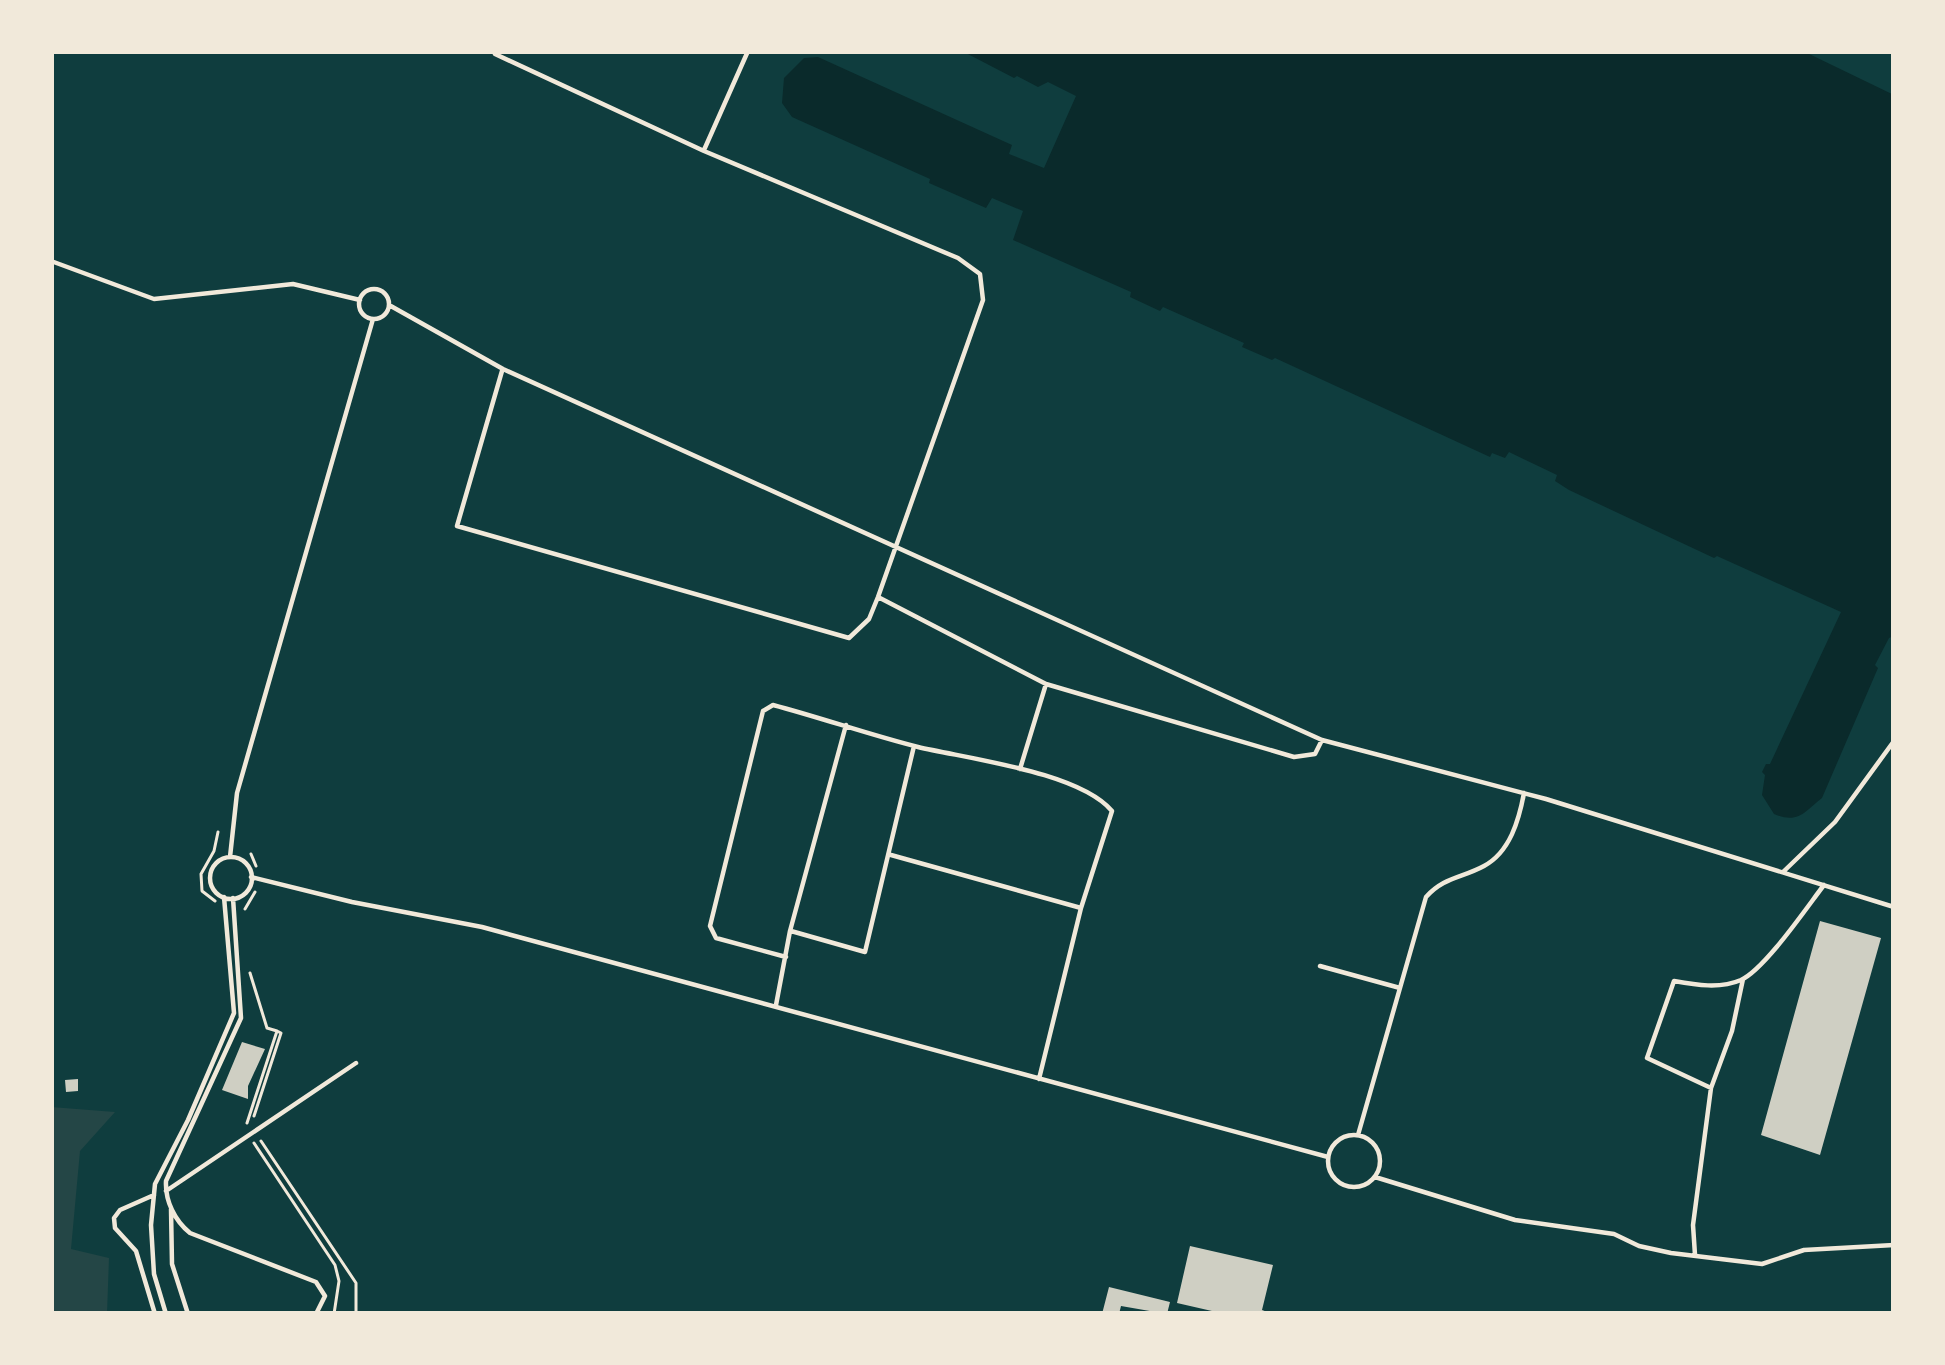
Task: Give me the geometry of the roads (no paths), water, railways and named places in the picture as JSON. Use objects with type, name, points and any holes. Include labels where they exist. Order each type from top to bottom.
[{"type":"lane","points":[[704,151],[748,51]]},
{"type":"lane","points":[[495,54],[704,151],[958,258],[980,274],[983,300],[878,597],[869,619],[849,638],[457,526],[503,369]]},
{"type":"lane","points":[[51,261],[154,299],[293,284],[360,299]]},
{"type":"lane","points":[[360,299],[370,290],[379,290],[389,305],[503,369],[1322,740],[1523,793],[1894,907]]},
{"type":"lane","points":[[360,299],[362,313],[373,319]]},
{"type":"lane","points":[[373,319],[385,314],[389,305]]},
{"type":"lane","points":[[230,857],[237,793],[373,319]]},
{"type":"lane","points":[[878,597],[1046,684],[1294,757],[1315,754],[1322,740]]},
{"type":"lane","points":[[1020,769],[1046,684]]},
{"type":"lane","points":[[785,956],[716,938],[710,926],[763,711],[773,705],[914,746],[1020,769],[1099,796],[1112,811],[1081,908],[1039,1079]]},
{"type":"lane","points":[[776,1006],[790,931],[846,725]]},
{"type":"lane","points":[[1784,872],[1835,822],[1894,741]]},
{"type":"lane","points":[[790,931],[865,952],[914,746]]},
{"type":"lane","points":[[1358,1135],[1426,897],[1438,883],[1483,867],[1498,856],[1513,834],[1523,793]]},
{"type":"lane","points":[[891,855],[1081,908]]},
{"type":"lane","points":[[230,857],[245,862],[251,877],[245,892],[233,898],[215,891],[210,878],[214,865],[230,857]]},
{"type":"lane","points":[[251,877],[482,927],[1328,1157]]},
{"type":"lane","points":[[1696,1256],[1693,1226],[1711,1088],[1732,1031],[1743,979],[1824,885]]},
{"type":"lane","points":[[166,1314],[154,1274],[155,1184],[234,1013],[224,897]]},
{"type":"lane","points":[[188,1314],[172,1264],[166,1181],[241,1018],[233,898]]},
{"type":"lane","points":[[1320,966],[1400,988]]},
{"type":"lane","points":[[1711,1088],[1647,1058],[1674,981],[1708,987],[1743,979]]},
{"type":"lane","points":[[166,1191],[356,1063]]},
{"type":"lane","points":[[1358,1135],[1374,1144],[1381,1160],[1375,1177],[1360,1187],[1342,1185],[1330,1173],[1328,1157],[1335,1142],[1358,1135]]},
{"type":"lane","points":[[1375,1177],[1515,1220],[1614,1234],[1639,1246],[1696,1256],[1762,1264],[1804,1250],[1894,1245]]},
{"type":"lane","points":[[154,1196],[120,1210],[114,1218],[115,1228],[136,1252],[155,1314]]},
{"type":"lane","points":[[171,1208],[190,1233],[316,1282],[325,1296],[316,1314]]}]
